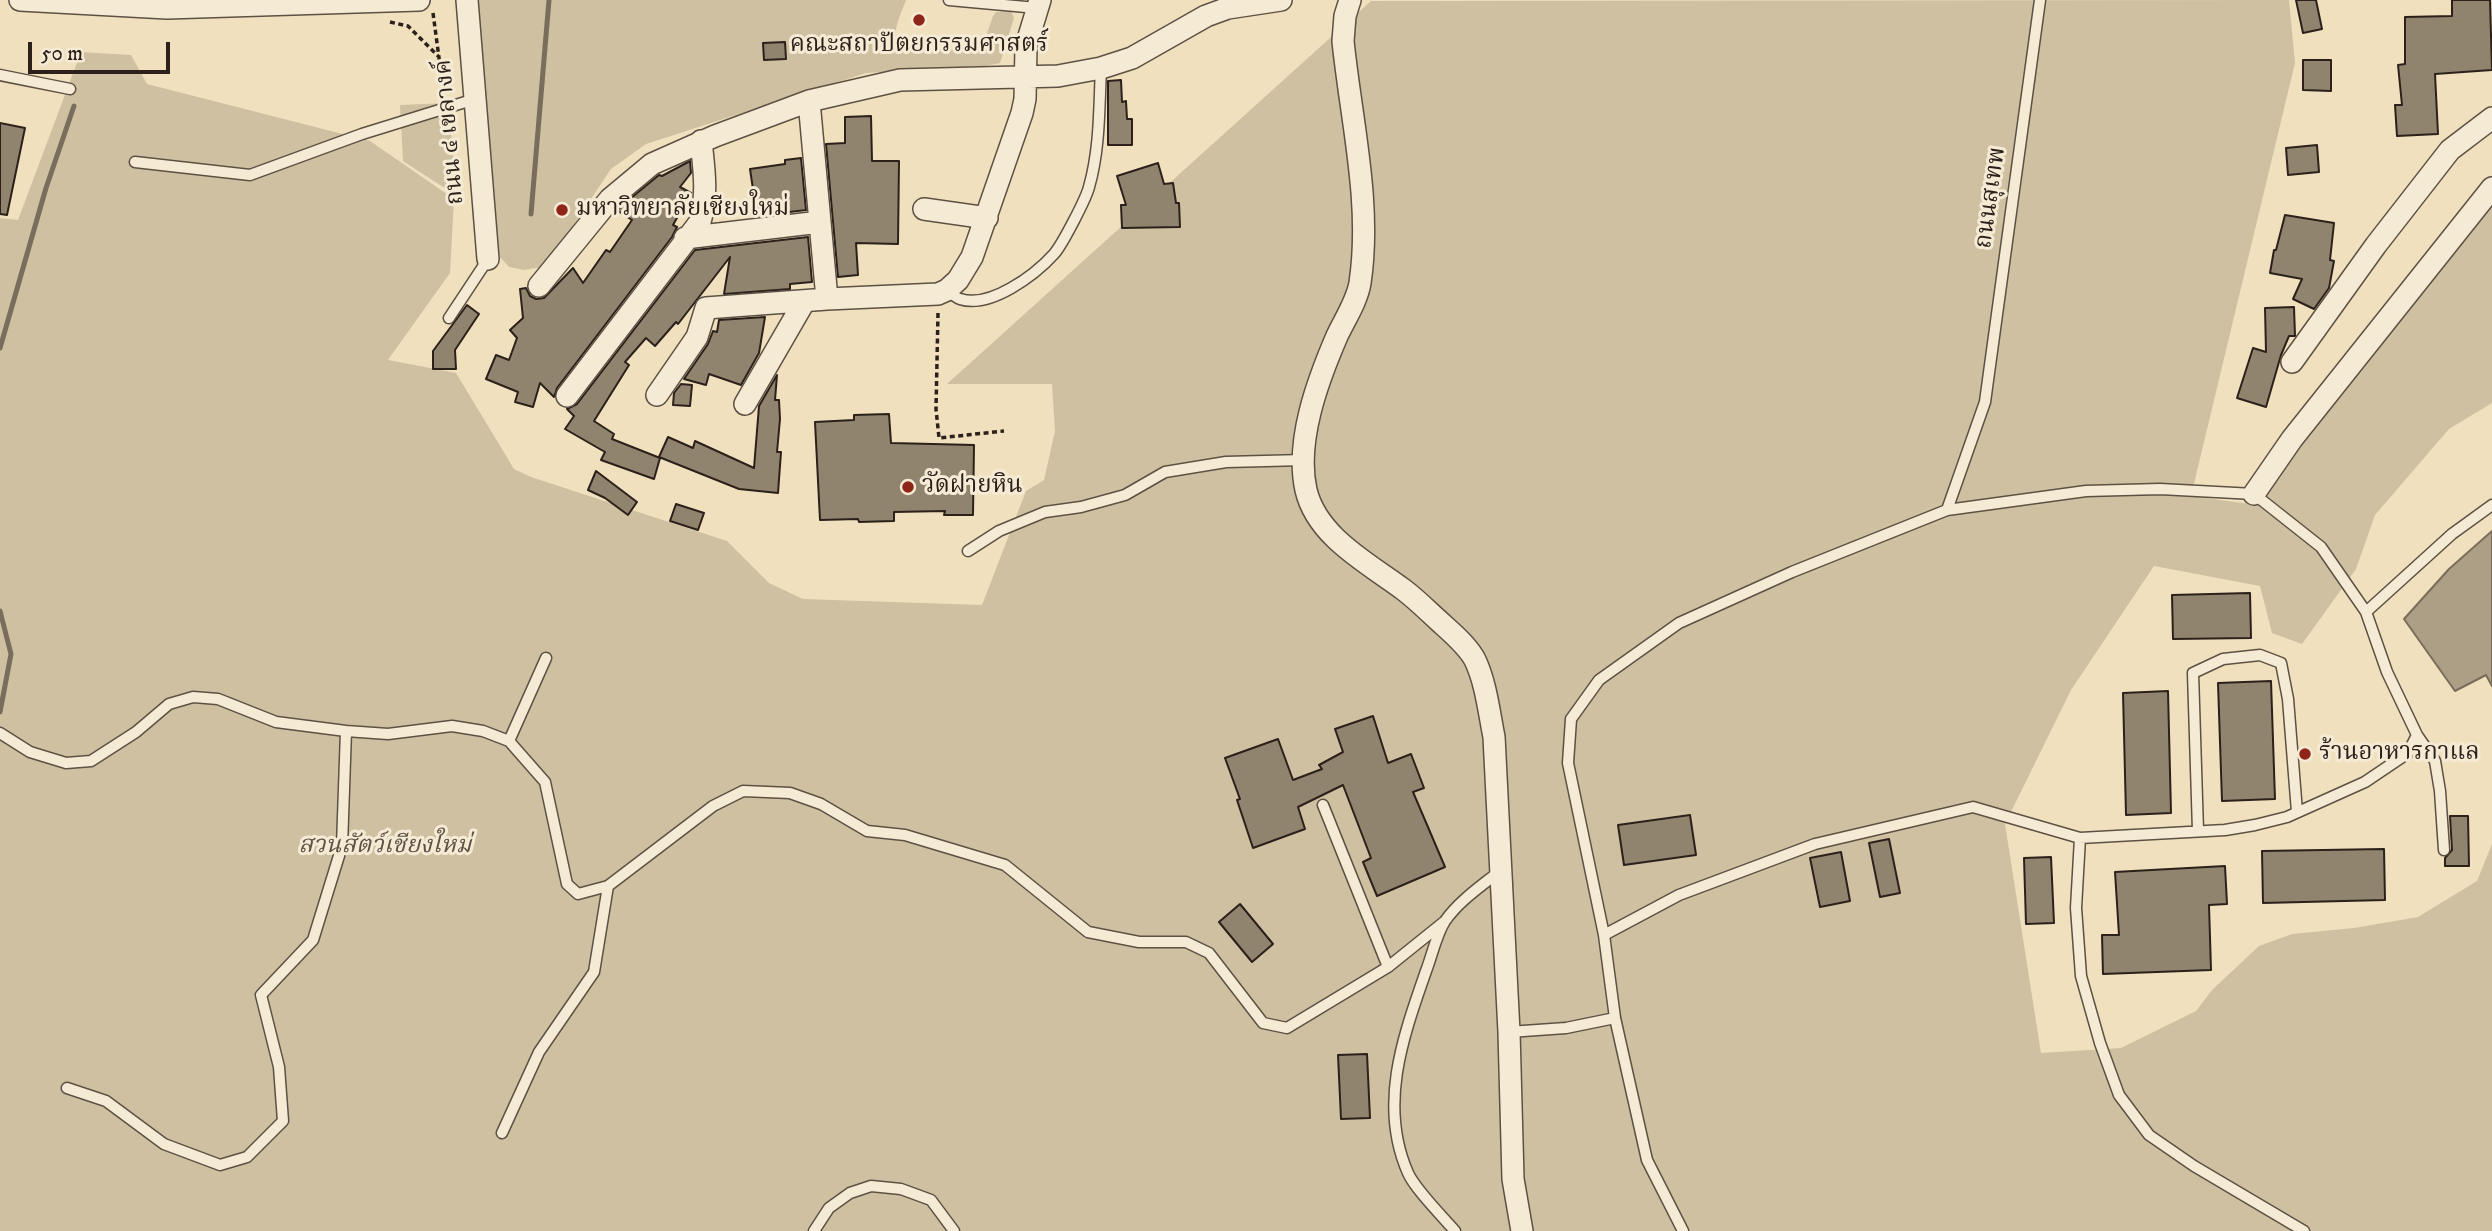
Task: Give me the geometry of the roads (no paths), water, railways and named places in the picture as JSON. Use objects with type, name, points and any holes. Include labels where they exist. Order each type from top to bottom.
[{"type":"street","points":[[20,0],[167,8],[265,3],[426,7]]},
{"type":"street","name":"ถนน ๔ เขลางค์","points":[[467,0],[488,259]]},
{"type":"street","points":[[539,286],[610,199],[652,164],[701,141],[809,101],[874,84],[911,79],[1058,76],[1101,68],[1132,58],[1206,16],[1228,8],[1281,0]]},
{"type":"street","points":[[1350,0],[1345,16],[1343,41],[1364,210],[1364,244],[1359,286],[1322,374],[1311,409],[1304,460],[1306,489],[1315,513],[1331,534],[1451,631],[1474,659],[1484,689],[1494,737],[1509,1032],[1513,1179],[1522,1231]]},
{"type":"street","points":[[657,395],[697,337],[706,308],[942,292],[958,279],[972,257],[1022,113],[1026,46],[1039,4]]},
{"type":"street","points":[[809,101],[827,299]]},
{"type":"street","points":[[2292,362],[2376,245],[2450,150],[2492,118]]},
{"type":"street","points":[[567,396],[685,238],[700,222],[706,189],[701,141]]},
{"type":"street","points":[[2254,494],[2292,439],[2492,188]]},
{"type":"street","points":[[924,209],[987,218]]},
{"type":"street","points":[[685,238],[820,222]]},
{"type":"street","points":[[745,404],[804,302]]},
{"type":"lane","points":[[948,0],[1039,4]]},
{"type":"lane","name":"ถนนสุเทพ","points":[[1947,510],[1985,402],[2040,0]]},
{"type":"lane","points":[[942,292],[960,299],[994,298],[1012,289],[1055,253],[1089,189],[1098,141],[1101,68]]},
{"type":"lane","points":[[0,75],[69,89]]},
{"type":"lane","points":[[135,162],[250,175],[362,134],[475,99]]},
{"type":"lane","points":[[449,318],[488,259]]},
{"type":"lane","points":[[968,551],[999,531],[1045,512],[1081,507],[1125,495],[1165,472],[1226,462],[1304,460]]},
{"type":"lane","points":[[1683,1231],[1647,1160],[1615,1018],[1604,935],[1568,763],[1571,719],[1599,680],[1679,623],[1792,572],[1947,510],[2087,491],[2160,489],[2254,494],[2321,547],[2365,612],[2387,672],[2417,735],[2435,761],[2444,850]]},
{"type":"lane","points":[[2365,612],[2452,534],[2492,505]]},
{"type":"lane","points":[[2198,831],[2193,673],[2223,659],[2260,655],[2281,663],[2288,699],[2297,812]]},
{"type":"lane","points":[[509,741],[545,658]]},
{"type":"lane","points":[[0,733],[30,752],[66,763],[91,761],[136,732],[169,704],[193,697],[218,698],[276,722],[346,731],[388,734],[452,726],[483,731],[509,741],[544,782],[567,884],[578,894],[608,886],[713,806],[743,791],[790,793],[821,804],[867,831],[905,835],[1005,865],[1088,932],[1139,942],[1186,942],[1209,953],[1263,1023],[1287,1028],[1388,967],[1444,922],[1466,899],[1500,871]]},
{"type":"lane","points":[[67,1088],[106,1101],[164,1144],[220,1166],[247,1157],[283,1121],[279,1067],[261,995],[313,940],[342,846],[346,731]]},
{"type":"lane","points":[[1604,935],[1679,895],[1815,844],[1973,807],[2080,838],[2255,825],[2297,812],[2365,782],[2408,753],[2417,735]]},
{"type":"lane","points":[[1323,805],[1388,967]]},
{"type":"lane","points":[[2080,838],[2077,908],[2081,976],[2100,1043],[2119,1095],[2148,1135],[2194,1167],[2305,1231]]},
{"type":"lane","points":[[502,1133],[540,1052],[594,972],[608,886]]},
{"type":"lane","points":[[1444,922],[1396,1064],[1393,1098],[1398,1142],[1409,1175],[1455,1231]]},
{"type":"lane","points":[[1509,1032],[1566,1028],[1615,1018]]},
{"type":"lane","points":[[814,1231],[829,1208],[850,1193],[871,1186],[901,1189],[931,1200],[954,1231]]},
{"type":"waterway","points":[[531,214],[549,0]]},
{"type":"waterway","points":[[0,348],[46,188],[74,106]]},
{"type":"waterway","points":[[0,611],[11,654],[0,712]]},
{"type":"place","name":"คณะสถาปัตยกรรมศาสตร์","points":[[919,20]]},
{"type":"place","name":"มหาวิทยาลัยเชียงใหม่","points":[[562,210]]},
{"type":"place","name":"วัดฝายหิน","points":[[908,487]]},
{"type":"place","name":"ร้านอาหารกาแล","points":[[2305,754]]},
{"type":"park label","name":"สวนสัตว์เชียงใหม่","points":[[385,847]]}]
